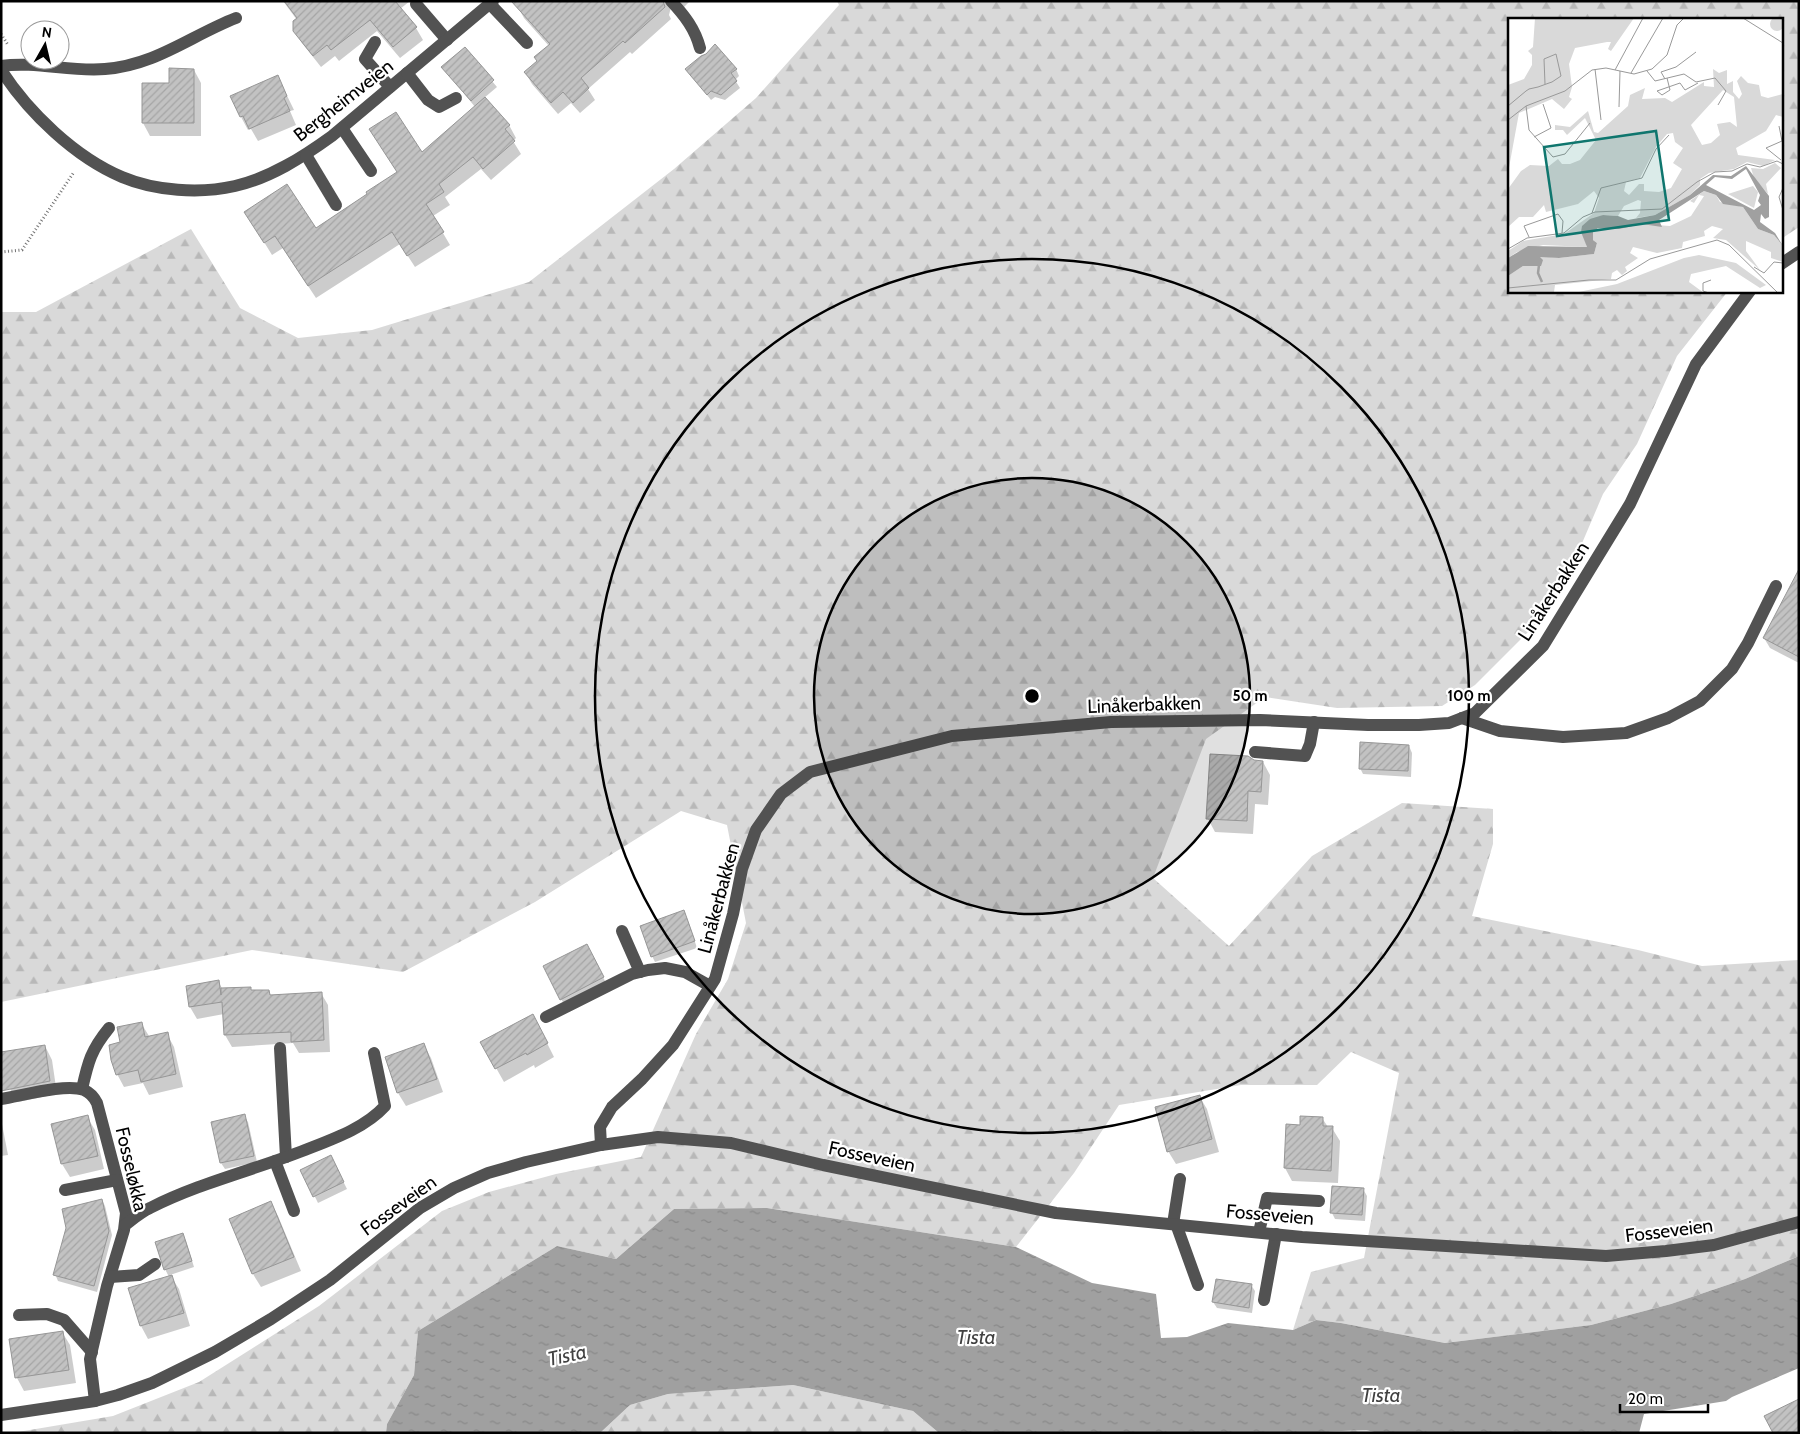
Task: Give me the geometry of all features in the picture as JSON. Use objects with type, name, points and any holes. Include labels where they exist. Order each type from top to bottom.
[{"type":"street","points":[[671,1],[687,18],[698,38],[700,48]]},
{"type":"street","points":[[491,2],[527,43]]},
{"type":"street","name":"Bergheimveien","points":[[1,70],[33,113],[85,155],[123,177],[150,185],[178,190],[233,187],[259,179],[306,155],[342,128],[491,2]]},
{"type":"street","points":[[416,4],[447,40]]},
{"type":"street","points":[[1,66],[18,64],[85,70],[105,69],[145,62],[172,51],[216,26],[236,18]]},
{"type":"street","points":[[375,42],[366,59],[390,87]]},
{"type":"street","points":[[407,73],[428,100],[439,107],[456,98]]},
{"type":"street","points":[[342,128],[371,171]]},
{"type":"street","points":[[306,155],[336,206]]},
{"type":"street","points":[[1782,263],[1799,252]]},
{"type":"street","name":"Linåkerbakken","points":[[601,1145],[600,1127],[612,1106],[642,1079],[673,1045],[715,979],[734,914],[742,869],[756,830],[781,794],[810,772],[952,736],[1111,722],[1260,720],[1368,725],[1419,725],[1449,723],[1475,713],[1543,646],[1630,504],[1696,364],[1749,292]]},
{"type":"street","points":[[1462,718],[1500,731],[1563,737],[1626,733],[1668,718],[1700,701],[1732,669],[1748,643],[1776,586]]},
{"type":"street","points":[[1255,752],[1305,756],[1310,744],[1314,722]]},
{"type":"street","points":[[622,931],[640,972]]},
{"type":"street","points":[[546,1017],[632,974],[648,970],[665,968],[686,972],[710,986]]},
{"type":"street","points":[[1,1099],[69,1087],[82,1089],[88,1061],[97,1042],[109,1028]]},
{"type":"street","points":[[280,1048],[281,1159],[294,1211]]},
{"type":"street","points":[[125,1225],[149,1208],[187,1192],[340,1136],[378,1114],[385,1106],[374,1052]]},
{"type":"street","name":"Fosseløkka","points":[[82,1089],[93,1095],[97,1103],[126,1212],[125,1225],[90,1359],[95,1401]]},
{"type":"street","name":"Fosseveien","points":[[1,1415],[95,1401],[118,1395],[152,1383],[215,1352],[271,1319],[330,1280],[420,1208],[454,1188],[488,1173],[526,1162],[601,1145],[658,1137],[730,1143],[823,1165],[1056,1213],[1276,1234],[1606,1256],[1714,1245],[1799,1222]]},
{"type":"street","points":[[65,1190],[117,1180]]},
{"type":"street","points":[[1180,1180],[1174,1224],[1198,1285]]},
{"type":"street","points":[[1259,1232],[1267,1198],[1319,1202]]},
{"type":"street","points":[[1264,1300],[1276,1234]]},
{"type":"street","points":[[110,1277],[139,1275],[155,1264]]},
{"type":"street","points":[[18,1315],[47,1314],[64,1320],[92,1352]]},
{"type":"path","points":[[1,34],[18,64]]},
{"type":"path","points":[[1,252],[22,250],[85,155]]},
{"type":"green space","points":[[837,1],[1799,1],[1799,227],[1782,238],[1782,18],[1508,18],[1508,292],[1727,292],[1677,356],[1637,444],[1603,494],[1577,555],[1554,598],[1536,624],[1475,685],[1442,706],[1337,708],[1265,697],[1206,739],[1153,878],[1229,946],[1312,856],[1402,803],[1493,809],[1493,844],[1472,916],[1638,950],[1702,966],[1799,960],[1799,1256],[1745,1279],[1671,1304],[1591,1325],[1445,1343],[1316,1320],[1293,1330],[1311,1272],[1364,1258],[1399,1073],[1351,1052],[1317,1085],[1241,1085],[1119,1105],[1074,1173],[1016,1247],[767,1208],[674,1209],[616,1259],[557,1246],[418,1331],[414,1375],[387,1424],[386,1433],[12,1433],[113,1416],[199,1382],[319,1306],[442,1211],[489,1192],[556,1174],[641,1157],[696,1034],[728,979],[746,923],[727,825],[681,811],[535,902],[403,972],[252,950],[1,1002],[1,312],[36,312],[191,229],[240,308],[298,338],[372,330],[529,282],[674,169],[756,98],[839,5]]},
{"type":"green space","points":[[793,1385],[913,1411],[939,1433],[600,1433],[630,1405],[668,1394]]},
{"type":"green space","points":[[1366,1430],[1378,1433],[1294,1433]]},
{"type":"water","name":"Tista","points":[[767,1208],[1016,1247],[1092,1283],[1156,1294],[1161,1338],[1187,1337],[1228,1323],[1293,1330],[1316,1320],[1445,1343],[1591,1325],[1671,1304],[1745,1279],[1799,1256],[1799,1368],[1726,1401],[1644,1414],[1639,1433],[1378,1433],[1366,1430],[1294,1433],[939,1433],[913,1411],[793,1385],[668,1394],[630,1405],[600,1433],[386,1433],[387,1424],[414,1375],[418,1331],[557,1246],[616,1259],[674,1209]]},
{"type":"building","points":[[284,1],[395,1],[417,27],[393,47],[370,20],[331,50],[327,45],[313,56],[293,31],[293,21],[297,18]]},
{"type":"building","points":[[511,1],[663,1],[665,7],[625,43],[623,41],[581,78],[589,88],[573,103],[563,92],[551,103],[524,72],[537,61],[534,57],[550,44]]},
{"type":"building","points":[[715,44],[737,69],[731,73],[737,81],[721,95],[711,91],[707,95],[685,69],[706,54]]},
{"type":"building","points":[[465,47],[494,80],[471,101],[441,67]]},
{"type":"building","points":[[169,68],[194,69],[194,123],[142,123],[142,83],[169,83]]},
{"type":"building","points":[[278,75],[287,96],[284,98],[290,111],[249,129],[243,116],[240,117],[230,96]]},
{"type":"building","points":[[485,97],[510,125],[505,129],[515,141],[483,169],[473,157],[439,184],[444,192],[426,204],[444,232],[407,256],[392,232],[308,286],[275,236],[264,243],[244,212],[287,184],[316,228],[397,172],[369,129],[396,112],[422,152]]},
{"type":"building","points":[[1799,569],[1799,657],[1763,638]]},
{"type":"building","points":[[1360,742],[1409,745],[1408,771],[1359,769]]},
{"type":"building","points":[[1210,754],[1248,756],[1254,760],[1263,761],[1261,792],[1248,791],[1247,821],[1206,819]]},
{"type":"building","points":[[684,910],[695,941],[651,957],[640,926]]},
{"type":"building","points":[[587,944],[604,977],[560,1000],[543,966]]},
{"type":"building","points":[[219,980],[221,995],[221,988],[251,987],[251,990],[269,990],[270,995],[322,992],[324,1040],[291,1042],[291,1032],[224,1035],[222,1002],[189,1007],[186,986]]},
{"type":"building","points":[[533,1014],[548,1043],[527,1055],[526,1053],[495,1069],[480,1042]]},
{"type":"building","points":[[142,1022],[145,1037],[168,1032],[176,1074],[141,1082],[138,1070],[116,1075],[109,1045],[120,1042],[117,1027]]},
{"type":"building","points":[[424,1043],[437,1079],[397,1093],[385,1057]]},
{"type":"building","points":[[45,1045],[50,1081],[1,1091],[1,1052]]},
{"type":"building","points":[[1200,1095],[1212,1139],[1167,1152],[1155,1107]]},
{"type":"building","points":[[245,1114],[254,1156],[220,1163],[211,1122]]},
{"type":"building","points":[[88,1115],[98,1156],[61,1164],[51,1124]]},
{"type":"building","points":[[1300,1116],[1323,1117],[1323,1126],[1333,1126],[1331,1171],[1284,1168],[1286,1124],[1300,1125]]},
{"type":"building","points":[[331,1155],[344,1182],[313,1197],[300,1170]]},
{"type":"building","points":[[1332,1186],[1364,1188],[1362,1215],[1330,1213]]},
{"type":"building","points":[[102,1199],[109,1231],[94,1286],[53,1275],[66,1228],[62,1209]]},
{"type":"building","points":[[271,1201],[294,1257],[252,1274],[229,1219]]},
{"type":"building","points":[[183,1233],[192,1261],[164,1270],[155,1242]]},
{"type":"building","points":[[172,1275],[184,1313],[140,1326],[128,1288]]},
{"type":"building","points":[[1216,1279],[1252,1284],[1249,1308],[1212,1302]]},
{"type":"building","points":[[63,1331],[69,1370],[15,1378],[9,1339]]},
{"type":"building","points":[[1799,1399],[1799,1433],[1773,1433],[1764,1416]]}]
